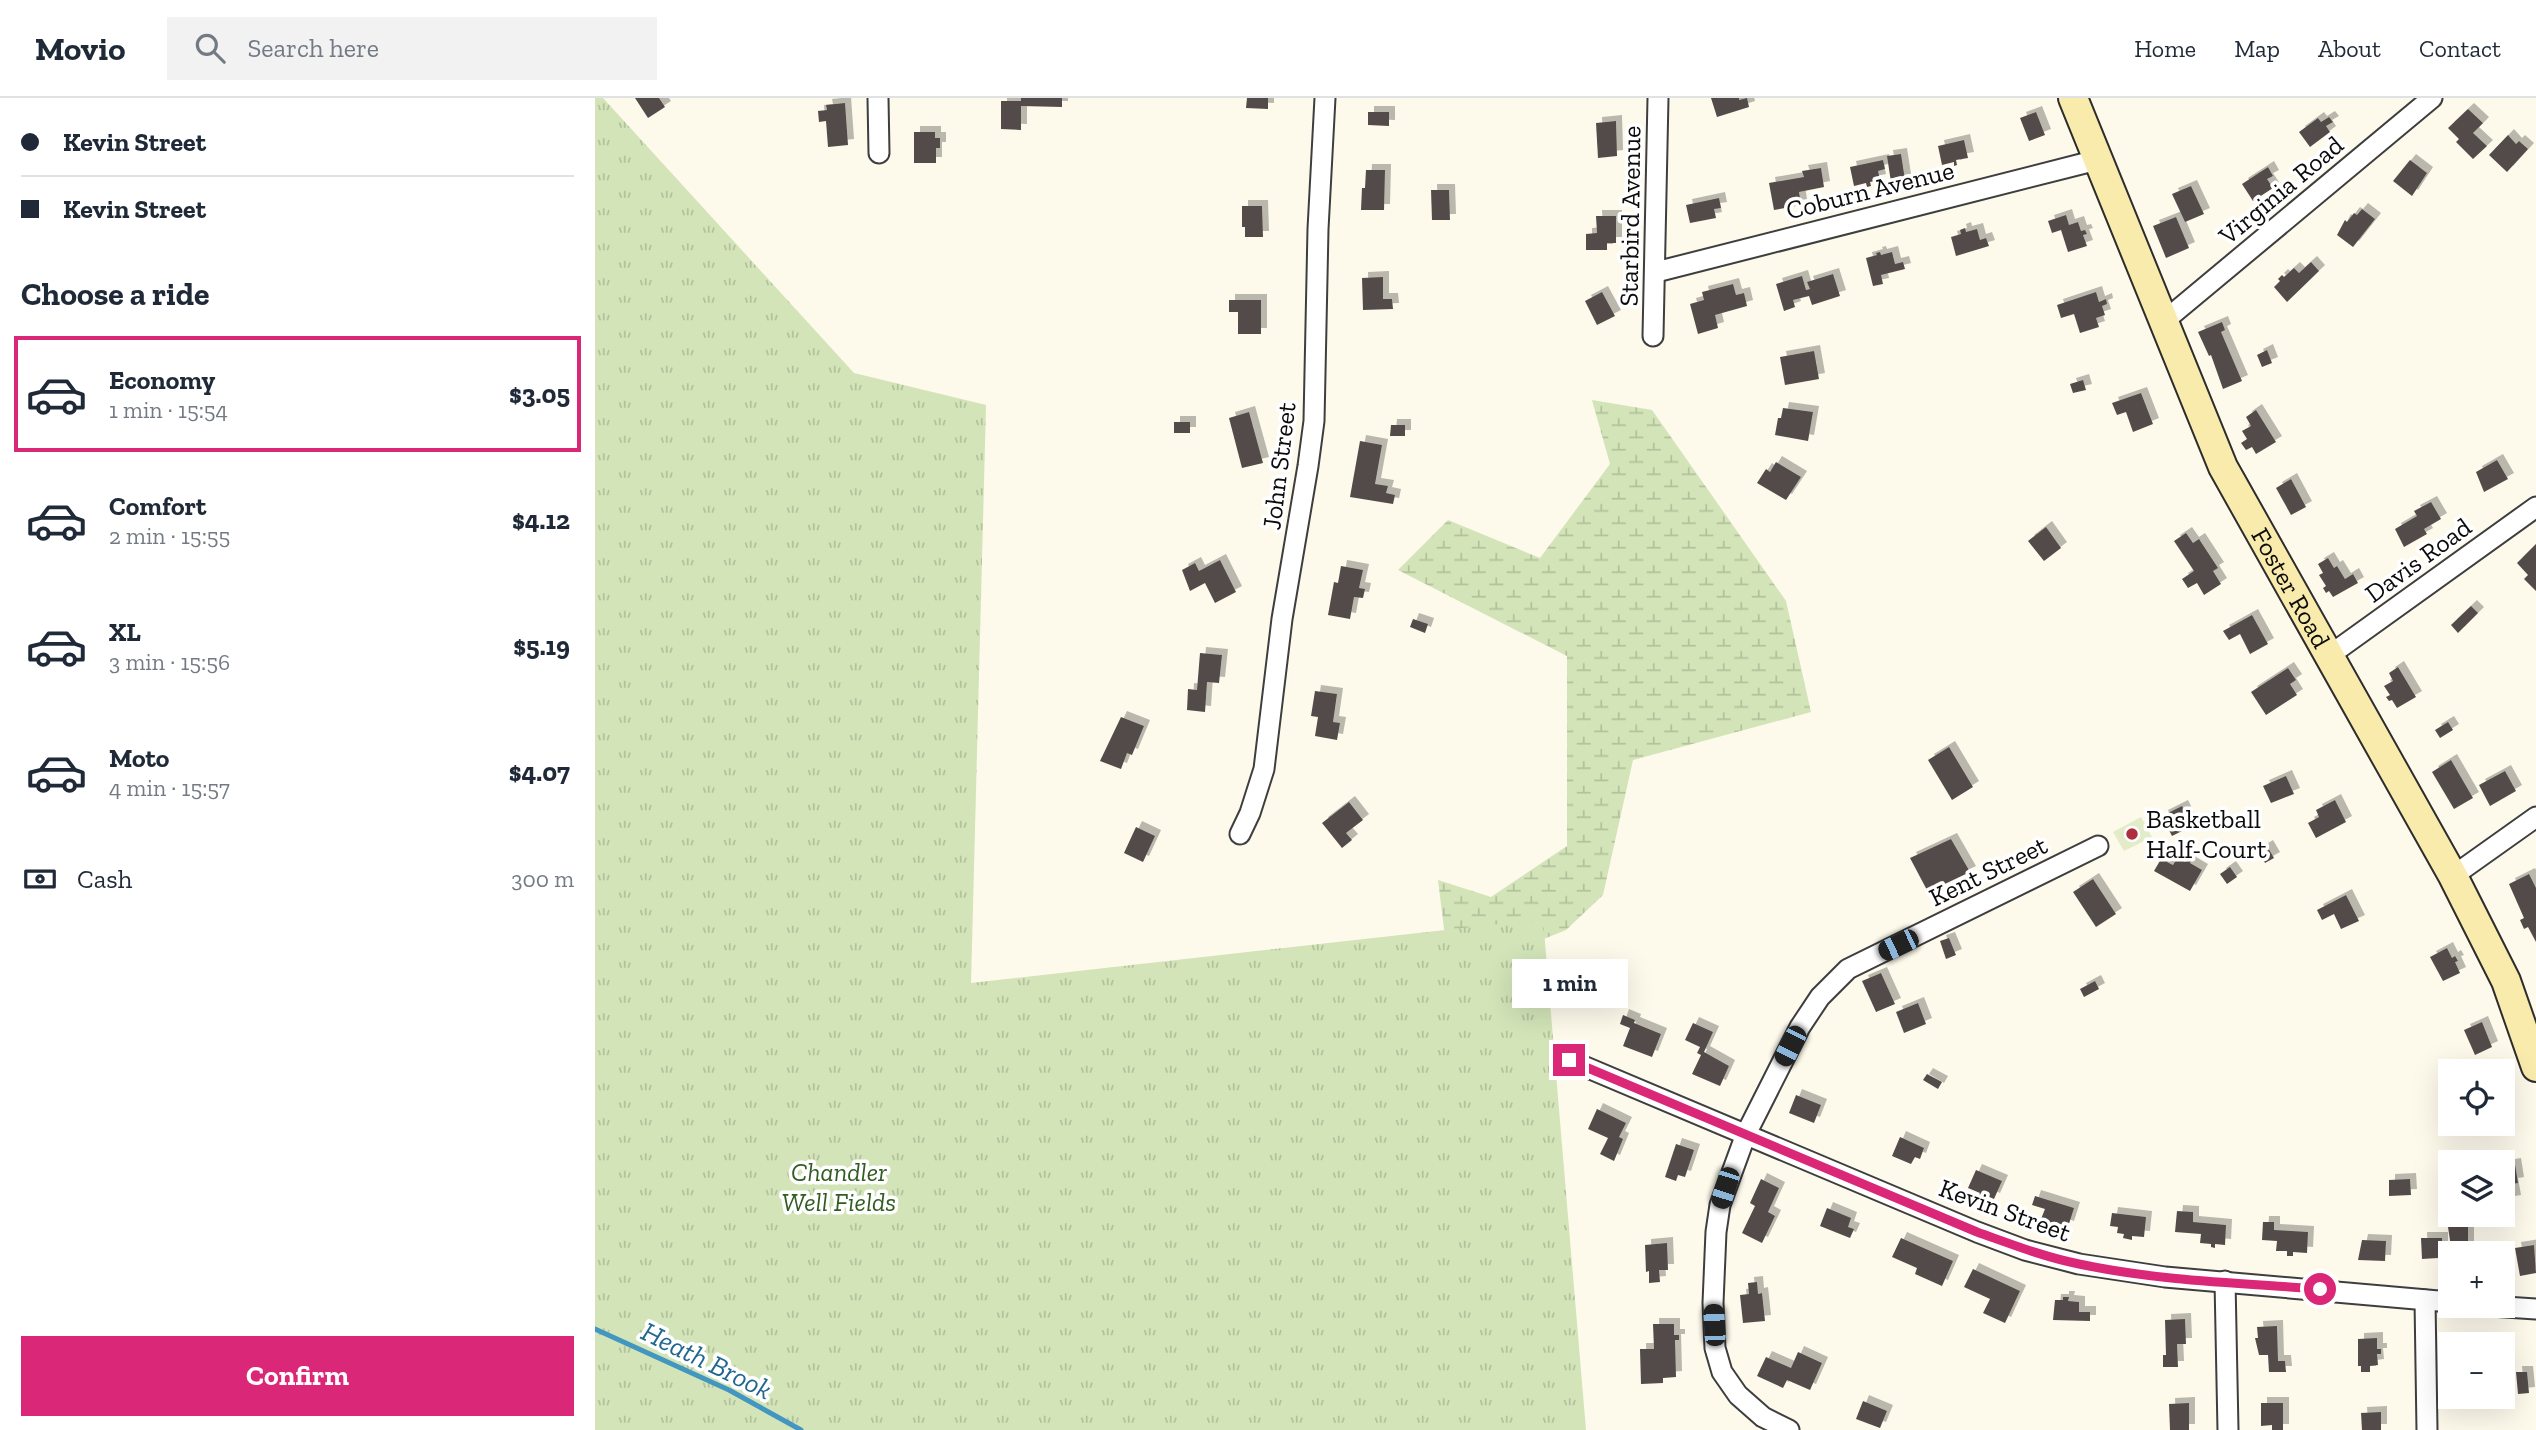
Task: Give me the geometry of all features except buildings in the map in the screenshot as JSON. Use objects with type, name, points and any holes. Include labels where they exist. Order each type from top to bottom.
[{"type":"street","points":[[878,98],[879,153]]},
{"type":"street","name":"John Street","points":[[1240,834],[1250,813],[1264,769],[1282,619],[1311,444],[1325,98]]},
{"type":"street","name":"Starbird Avenue","points":[[1654,336],[1658,98]]},
{"type":"street","name":"Foster Road","points":[[2073,98],[2223,467],[2453,876],[2506,981],[2536,1067]]},
{"type":"street","name":"Virginia Road","points":[[2163,322],[2432,98]]},
{"type":"street","name":"Coburn Avenue","points":[[1656,272],[2097,160]]},
{"type":"street","name":"Davis Road","points":[[2330,655],[2536,507]]},
{"type":"street","points":[[2453,876],[2536,817]]},
{"type":"street","name":"Kent Street","points":[[1789,1430],[1763,1418],[1738,1395],[1722,1372],[1715,1348],[1713,1303],[1720,1205],[1746,1133],[1800,1027],[1820,997],[1848,969],[2098,846]]},
{"type":"street","name":"Kevin Street","points":[[1569,1060],[2025,1250],[2121,1272],[2438,1301]]},
{"type":"street","points":[[2225,1281],[2228,1430]]},
{"type":"street","points":[[2425,1300],[2427,1430]]},
{"type":"street","points":[[2515,1308],[2536,1309]]},
{"type":"green space","name":"Chandler Well Fields","points":[[595,98],[603,98],[854,373],[986,405],[971,983],[1543,919],[1586,1430],[595,1430]]},
{"type":"green space","points":[[1592,400],[1652,410],[1786,601],[1811,712],[1633,760],[1603,895],[1566,930],[1450,977],[1438,880],[1491,897],[1567,846],[1567,656],[1398,570],[1448,520],[1540,558],[1610,464]]},
{"type":"green space","name":"Basketball Half-Court","points":[[2141,817],[2152,837],[2124,851],[2113,832]]},
{"type":"waterway","name":"Heath Brook","points":[[595,1329],[729,1390],[801,1430]]},
{"type":"place","name":"Basketball Half-Court","points":[[2132,834]]},
{"type":"route","points":[[1569,1060],[2025,1250],[2121,1272],[2320,1289]]}]
